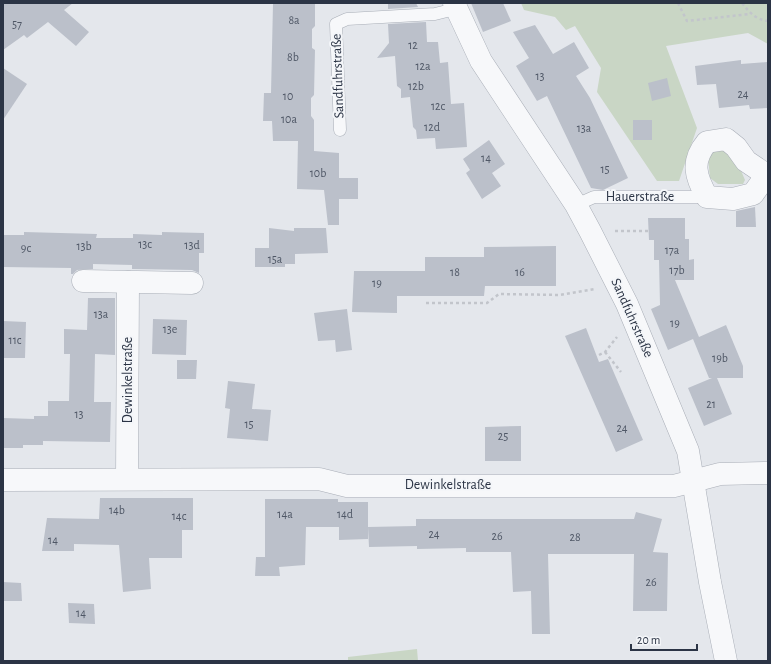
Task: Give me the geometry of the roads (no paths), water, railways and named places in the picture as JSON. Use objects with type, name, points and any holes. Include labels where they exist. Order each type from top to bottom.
[{"type":"street","name":"Sandfuhrstraße","points":[[454,6],[481,61],[576,205],[618,285],[688,451],[710,582],[726,661]]},
{"type":"street","name":"Hauerstraße","points":[[726,139],[736,147],[746,162],[767,176],[753,194],[732,199],[707,197],[699,183],[696,162],[699,152],[707,142],[726,139]]},
{"type":"street","points":[[83,281],[192,283]]},
{"type":"street","name":"Dewinkelstraße","points":[[127,479],[128,282]]},
{"type":"street","name":"Dewinkelstraße","points":[[3,480],[319,479],[346,486],[674,486],[720,474],[768,473]]},
{"type":"lane","name":"Sandfuhrstraße","points":[[340,130],[336,24],[347,19],[435,14],[454,6]]},
{"type":"lane","name":"Hauerstraße","points":[[576,205],[594,197],[707,197]]}]
